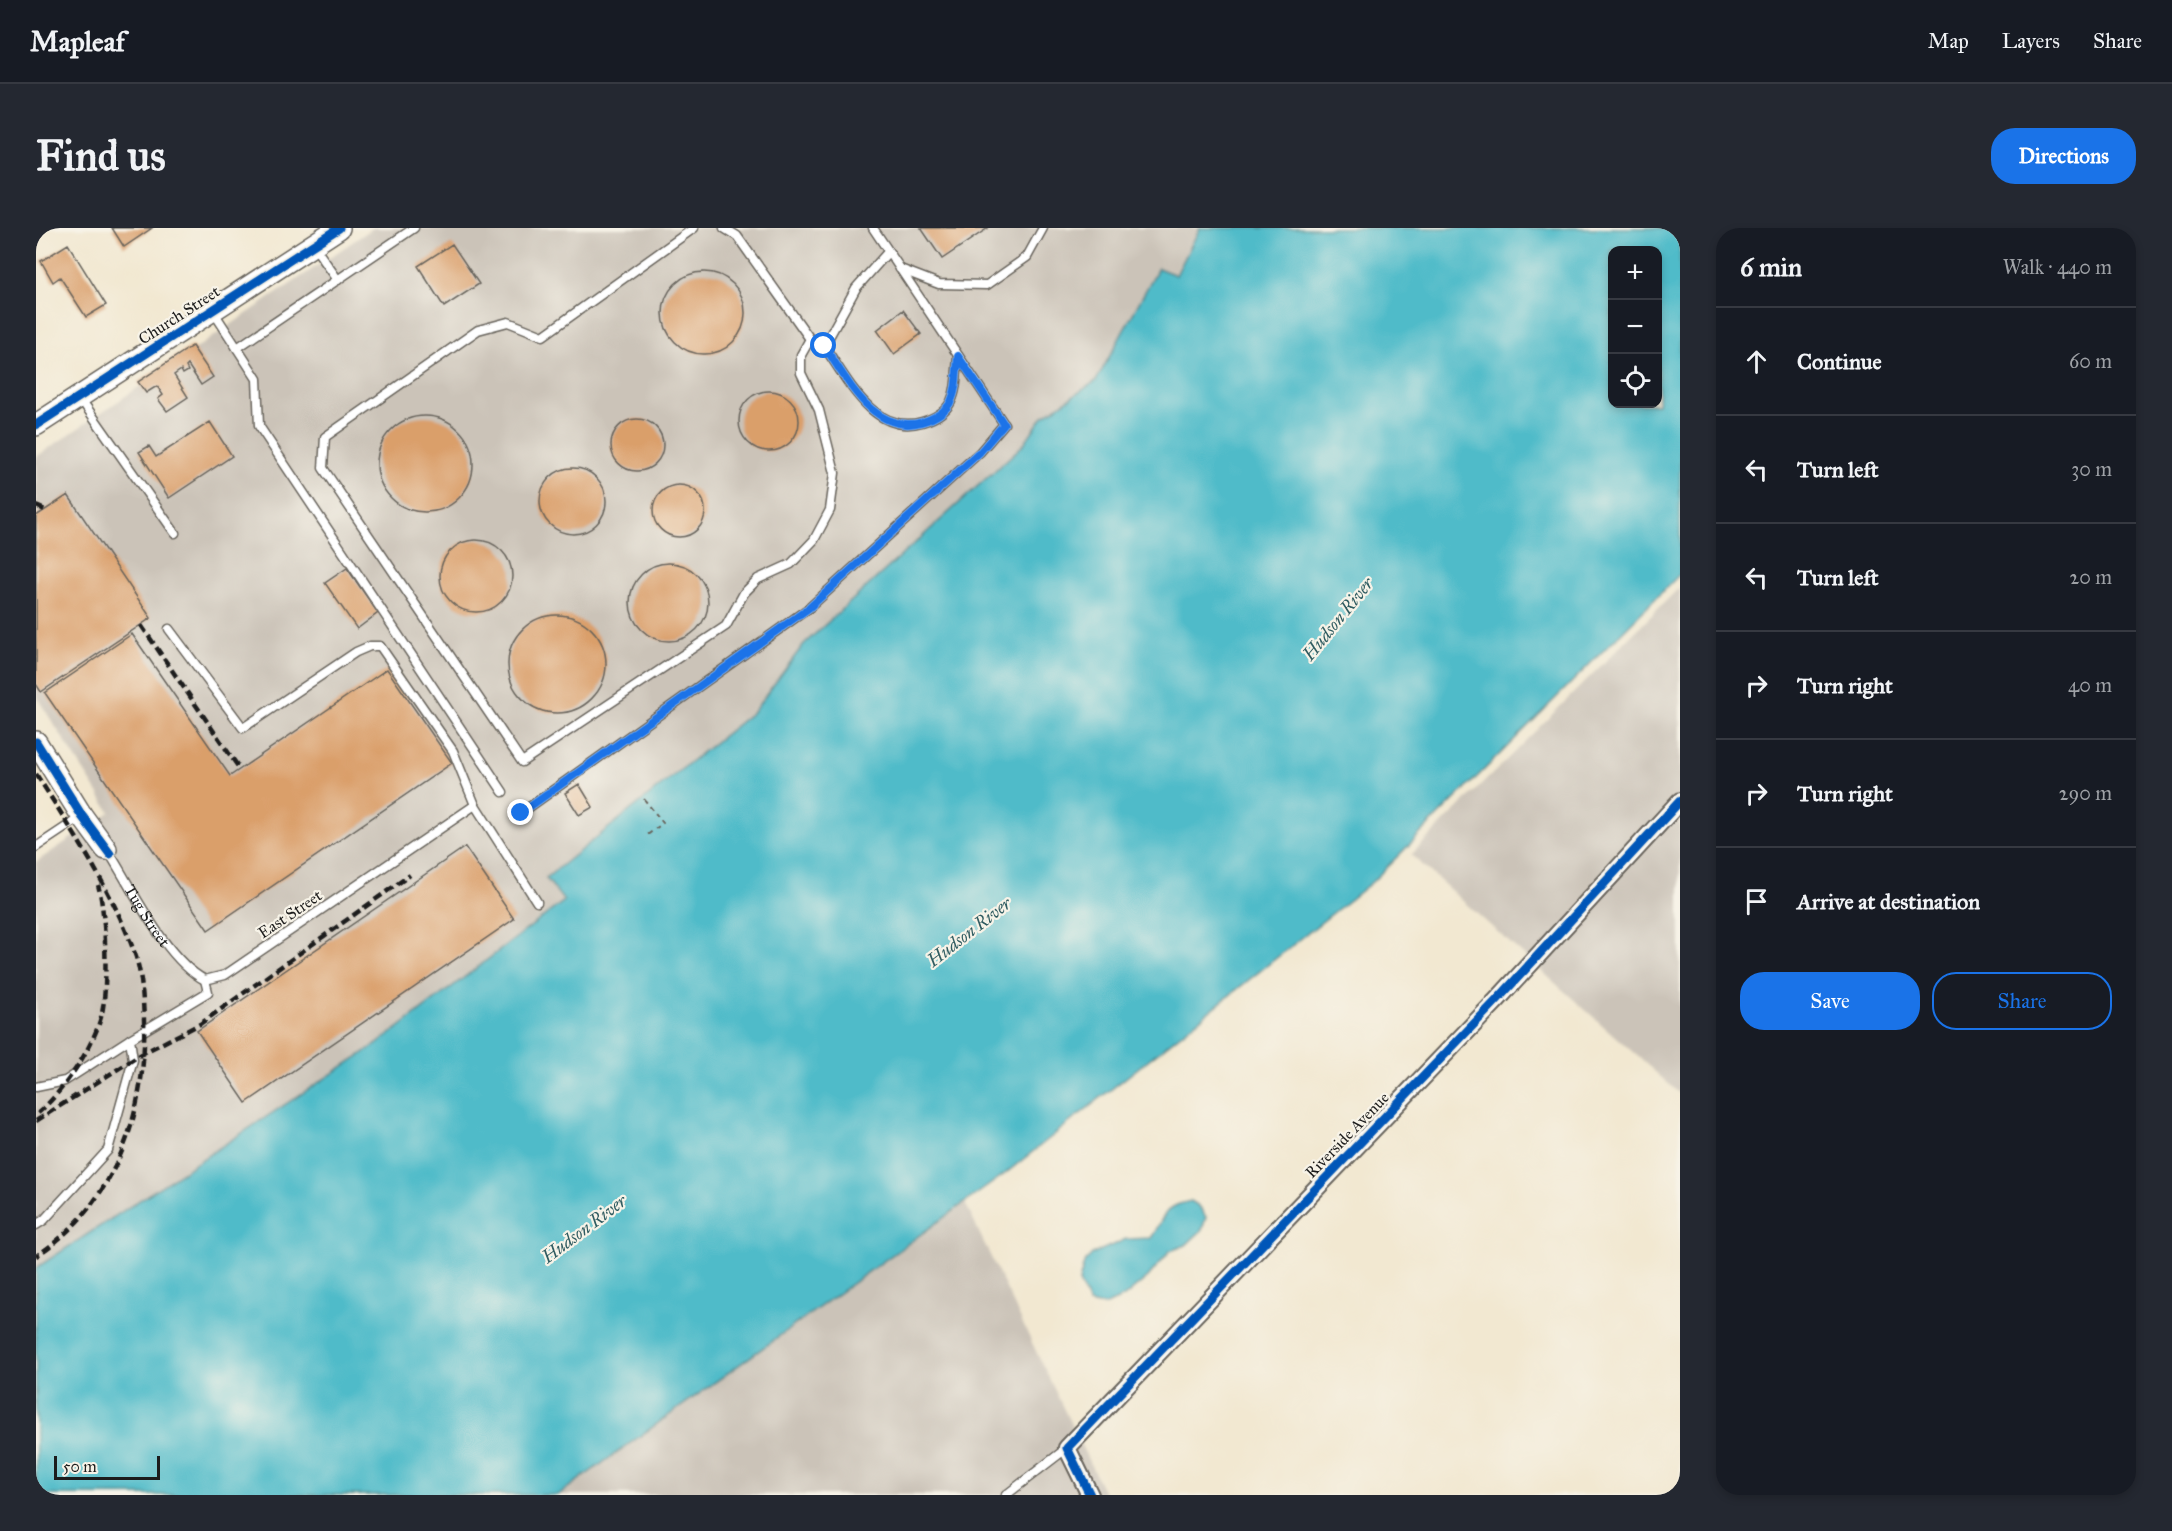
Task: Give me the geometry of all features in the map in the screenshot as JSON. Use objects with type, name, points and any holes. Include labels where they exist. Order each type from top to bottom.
[{"type":"street","name":"Church Street","points":[[36,425],[339,228]]},
{"type":"street","name":"Tug Street","points":[[36,742],[82,816],[108,852]]},
{"type":"street","name":"Riverside Avenue","points":[[1067,1448],[1497,1000],[1680,801]]},
{"type":"street","points":[[1067,1448],[1090,1495]]},
{"type":"lane","points":[[237,348],[414,228]]},
{"type":"lane","points":[[694,228],[543,336],[508,322],[478,330],[325,437],[323,468],[522,762],[726,626],[744,592],[758,579],[791,564],[814,540],[830,510],[835,473],[819,410],[801,373],[801,355],[810,339]]},
{"type":"lane","points":[[724,228],[737,236],[810,339],[824,346],[860,399],[881,418],[908,426],[938,417],[954,401],[958,356]]},
{"type":"lane","points":[[521,813],[809,608],[980,452],[1004,424],[873,228]]},
{"type":"lane","points":[[900,269],[939,284],[987,285],[1027,257],[1043,228]]},
{"type":"lane","points":[[313,245],[339,279]]},
{"type":"lane","points":[[824,346],[856,288],[888,252]]},
{"type":"lane","points":[[213,310],[257,379],[259,426],[503,792]]},
{"type":"lane","points":[[80,398],[175,532]]},
{"type":"lane","points":[[169,629],[243,728],[356,652],[370,646],[380,646],[453,751],[475,805],[537,902]]},
{"type":"lane","name":"East Street","points":[[205,980],[225,975],[475,805]]},
{"type":"lane","points":[[36,847],[82,816]]},
{"type":"lane","name":"Tug Street","points":[[108,852],[175,957],[190,973],[205,980]]},
{"type":"lane","points":[[36,1087],[65,1081],[208,992],[205,980]]},
{"type":"lane","points":[[36,1225],[44,1220],[108,1149],[133,1060],[130,1039]]},
{"type":"lane","name":"Riverside Avenue","points":[[1006,1495],[1067,1448]]},
{"type":"path","points":[[644,799],[663,823],[646,836]]},
{"type":"shaded area","points":[[373,228],[1200,228],[1176,276],[1158,269],[1096,381],[1043,416],[1023,445],[804,644],[754,711],[547,877],[564,901],[376,1045],[36,1268],[36,862],[110,812],[36,696],[36,457]]},
{"type":"shaded area","points":[[1680,587],[1680,1094],[1411,855]]},
{"type":"shaded area","points":[[965,1203],[1105,1495],[558,1495]]},
{"type":"water","name":"Hudson River","points":[[1200,228],[1680,228],[1680,574],[1372,882],[1006,1173],[558,1495],[36,1495],[36,1268],[376,1045],[564,901],[546,878],[754,711],[804,644],[1023,445],[1043,416],[1096,381],[1158,268],[1176,275]]},
{"type":"water","points":[[1191,1201],[1199,1206],[1206,1217],[1202,1230],[1186,1245],[1170,1251],[1148,1277],[1124,1297],[1104,1306],[1089,1303],[1079,1282],[1084,1263],[1092,1254],[1126,1239],[1151,1238],[1169,1210],[1181,1203]]},
{"type":"building","points":[[112,228],[152,228],[124,247]]},
{"type":"building","points":[[921,228],[988,228],[942,259]]},
{"type":"building","points":[[68,244],[106,305],[86,317],[60,277],[53,282],[41,261]]},
{"type":"building","points":[[452,244],[479,284],[444,307],[418,266]]},
{"type":"building","points":[[704,272],[720,276],[733,284],[741,297],[745,313],[741,329],[733,342],[720,350],[704,354],[688,350],[675,342],[667,329],[663,313],[667,297],[675,284],[688,276]]},
{"type":"building","points":[[903,310],[921,334],[894,354],[877,330]]},
{"type":"building","points":[[192,346],[213,377],[201,385],[188,365],[186,367],[188,371],[183,374],[181,370],[174,375],[188,397],[167,411],[158,399],[163,395],[157,386],[146,393],[138,382]]},
{"type":"building","points":[[769,391],[781,393],[794,404],[799,421],[797,433],[786,446],[769,451],[757,449],[744,438],[739,421],[741,409],[752,396]]},
{"type":"building","points":[[425,416],[443,419],[459,430],[470,446],[473,464],[470,482],[459,498],[443,509],[425,512],[407,509],[391,498],[380,482],[377,464],[380,446],[391,430],[407,419]]},
{"type":"building","points":[[632,419],[642,419],[656,426],[663,445],[656,464],[642,471],[632,471],[622,467],[615,460],[611,450],[611,440],[615,430],[622,423]]},
{"type":"building","points":[[210,422],[232,456],[169,498],[139,452],[149,446],[156,457]]},
{"type":"building","points":[[573,468],[585,471],[596,478],[603,489],[606,501],[603,513],[596,524],[585,531],[573,534],[561,531],[550,524],[543,513],[540,501],[543,489],[550,478],[561,471]]},
{"type":"building","points":[[674,485],[684,485],[698,492],[705,511],[698,530],[684,537],[674,537],[664,533],[657,526],[653,516],[653,506],[657,496],[664,489]]},
{"type":"building","points":[[68,495],[151,618],[41,692],[36,684],[36,516]]},
{"type":"building","points":[[476,540],[496,546],[506,556],[512,576],[506,596],[496,606],[476,612],[456,606],[446,596],[440,576],[446,556],[456,546]]},
{"type":"building","points":[[669,563],[684,566],[697,574],[705,587],[708,602],[705,617],[697,630],[684,638],[669,641],[654,638],[641,630],[633,617],[630,602],[633,587],[641,574],[654,566]]},
{"type":"building","points":[[347,568],[378,613],[357,629],[325,583]]},
{"type":"building","points":[[557,615],[576,619],[591,630],[602,645],[606,664],[602,683],[591,698],[576,709],[557,713],[538,709],[523,698],[512,683],[508,664],[512,645],[523,630],[538,619]]},
{"type":"building","points":[[132,634],[230,776],[387,669],[452,763],[208,930],[45,693]]},
{"type":"building","points":[[579,784],[593,807],[579,815],[565,793]]},
{"type":"building","points":[[465,847],[514,919],[246,1103],[197,1031]]},
{"type":"railway","points":[[36,506],[45,510]]},
{"type":"railway","points":[[141,625],[239,768]]},
{"type":"railway","points":[[36,774],[91,862],[127,933],[140,972],[144,1020],[144,1054],[140,1088],[121,1153],[106,1183],[87,1210],[64,1235],[36,1256]]},
{"type":"railway","points":[[36,1121],[145,1052],[200,1024],[410,875]]},
{"type":"railway","points":[[38,1113],[58,1093],[77,1067],[93,1039],[102,1013],[105,949],[103,912],[98,885]]},
{"type":"cycle path","points":[[36,425],[339,228]]},
{"type":"cycle path","points":[[36,742],[82,816],[110,854]]},
{"type":"cycle path","points":[[1090,1495],[1067,1448],[1497,1000],[1680,801]]},
{"type":"route","points":[[521,813],[809,608],[980,452],[1004,424],[958,356],[954,401],[938,417],[908,426],[881,418],[860,399],[824,346]]}]
